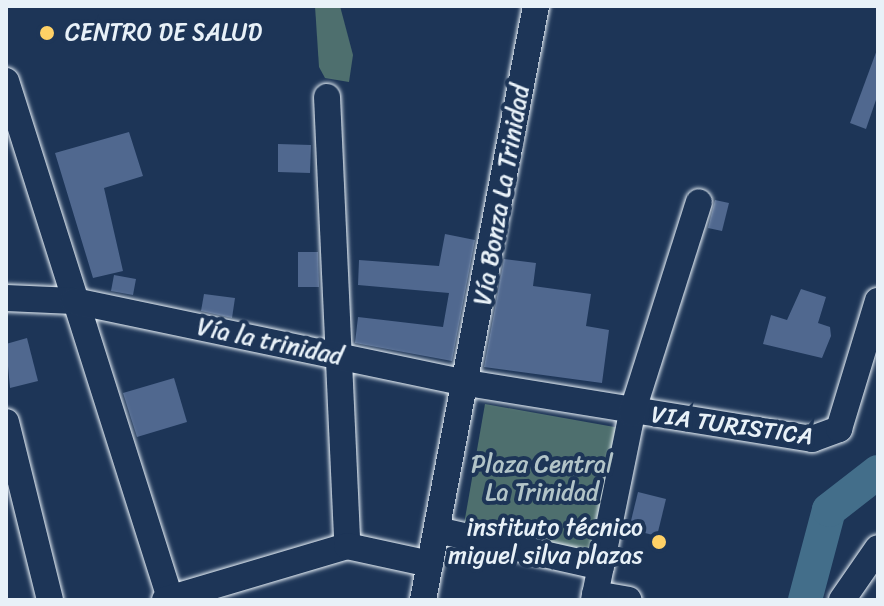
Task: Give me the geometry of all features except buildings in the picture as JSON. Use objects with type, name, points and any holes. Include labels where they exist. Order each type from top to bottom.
[{"type":"street","name":"Vía Bonza La Trinidad","points":[[423,600],[467,383],[536,6]]},
{"type":"street","points":[[6,81],[168,599],[347,546],[430,564]]},
{"type":"street","points":[[327,97],[347,546]]},
{"type":"street","points":[[628,600],[595,597],[632,413],[699,202]]},
{"type":"street","name":"Vía la trinidad","points":[[6,298],[74,301],[467,383],[632,413]]},
{"type":"street","name":"VIA TURISTICA","points":[[632,413],[829,438],[845,416],[878,301]]},
{"type":"street","points":[[6,422],[50,600]]},
{"type":"street","points":[[437,530],[601,567]]},
{"type":"street","points":[[842,600],[878,548]]},
{"type":"green space","points":[[315,6],[340,6],[353,55],[349,82],[325,78],[319,67]]},
{"type":"green space","name":"Plaza Central La Trinidad","points":[[485,404],[620,428],[599,554],[463,530]]},
{"type":"waterway","points":[[805,600],[829,510],[878,472]]},
{"type":"place","name":"CENTRO DE SALUD","points":[[47,33]]},
{"type":"place","name":"instituto técnico miguel silva plazas","points":[[659,542]]}]
